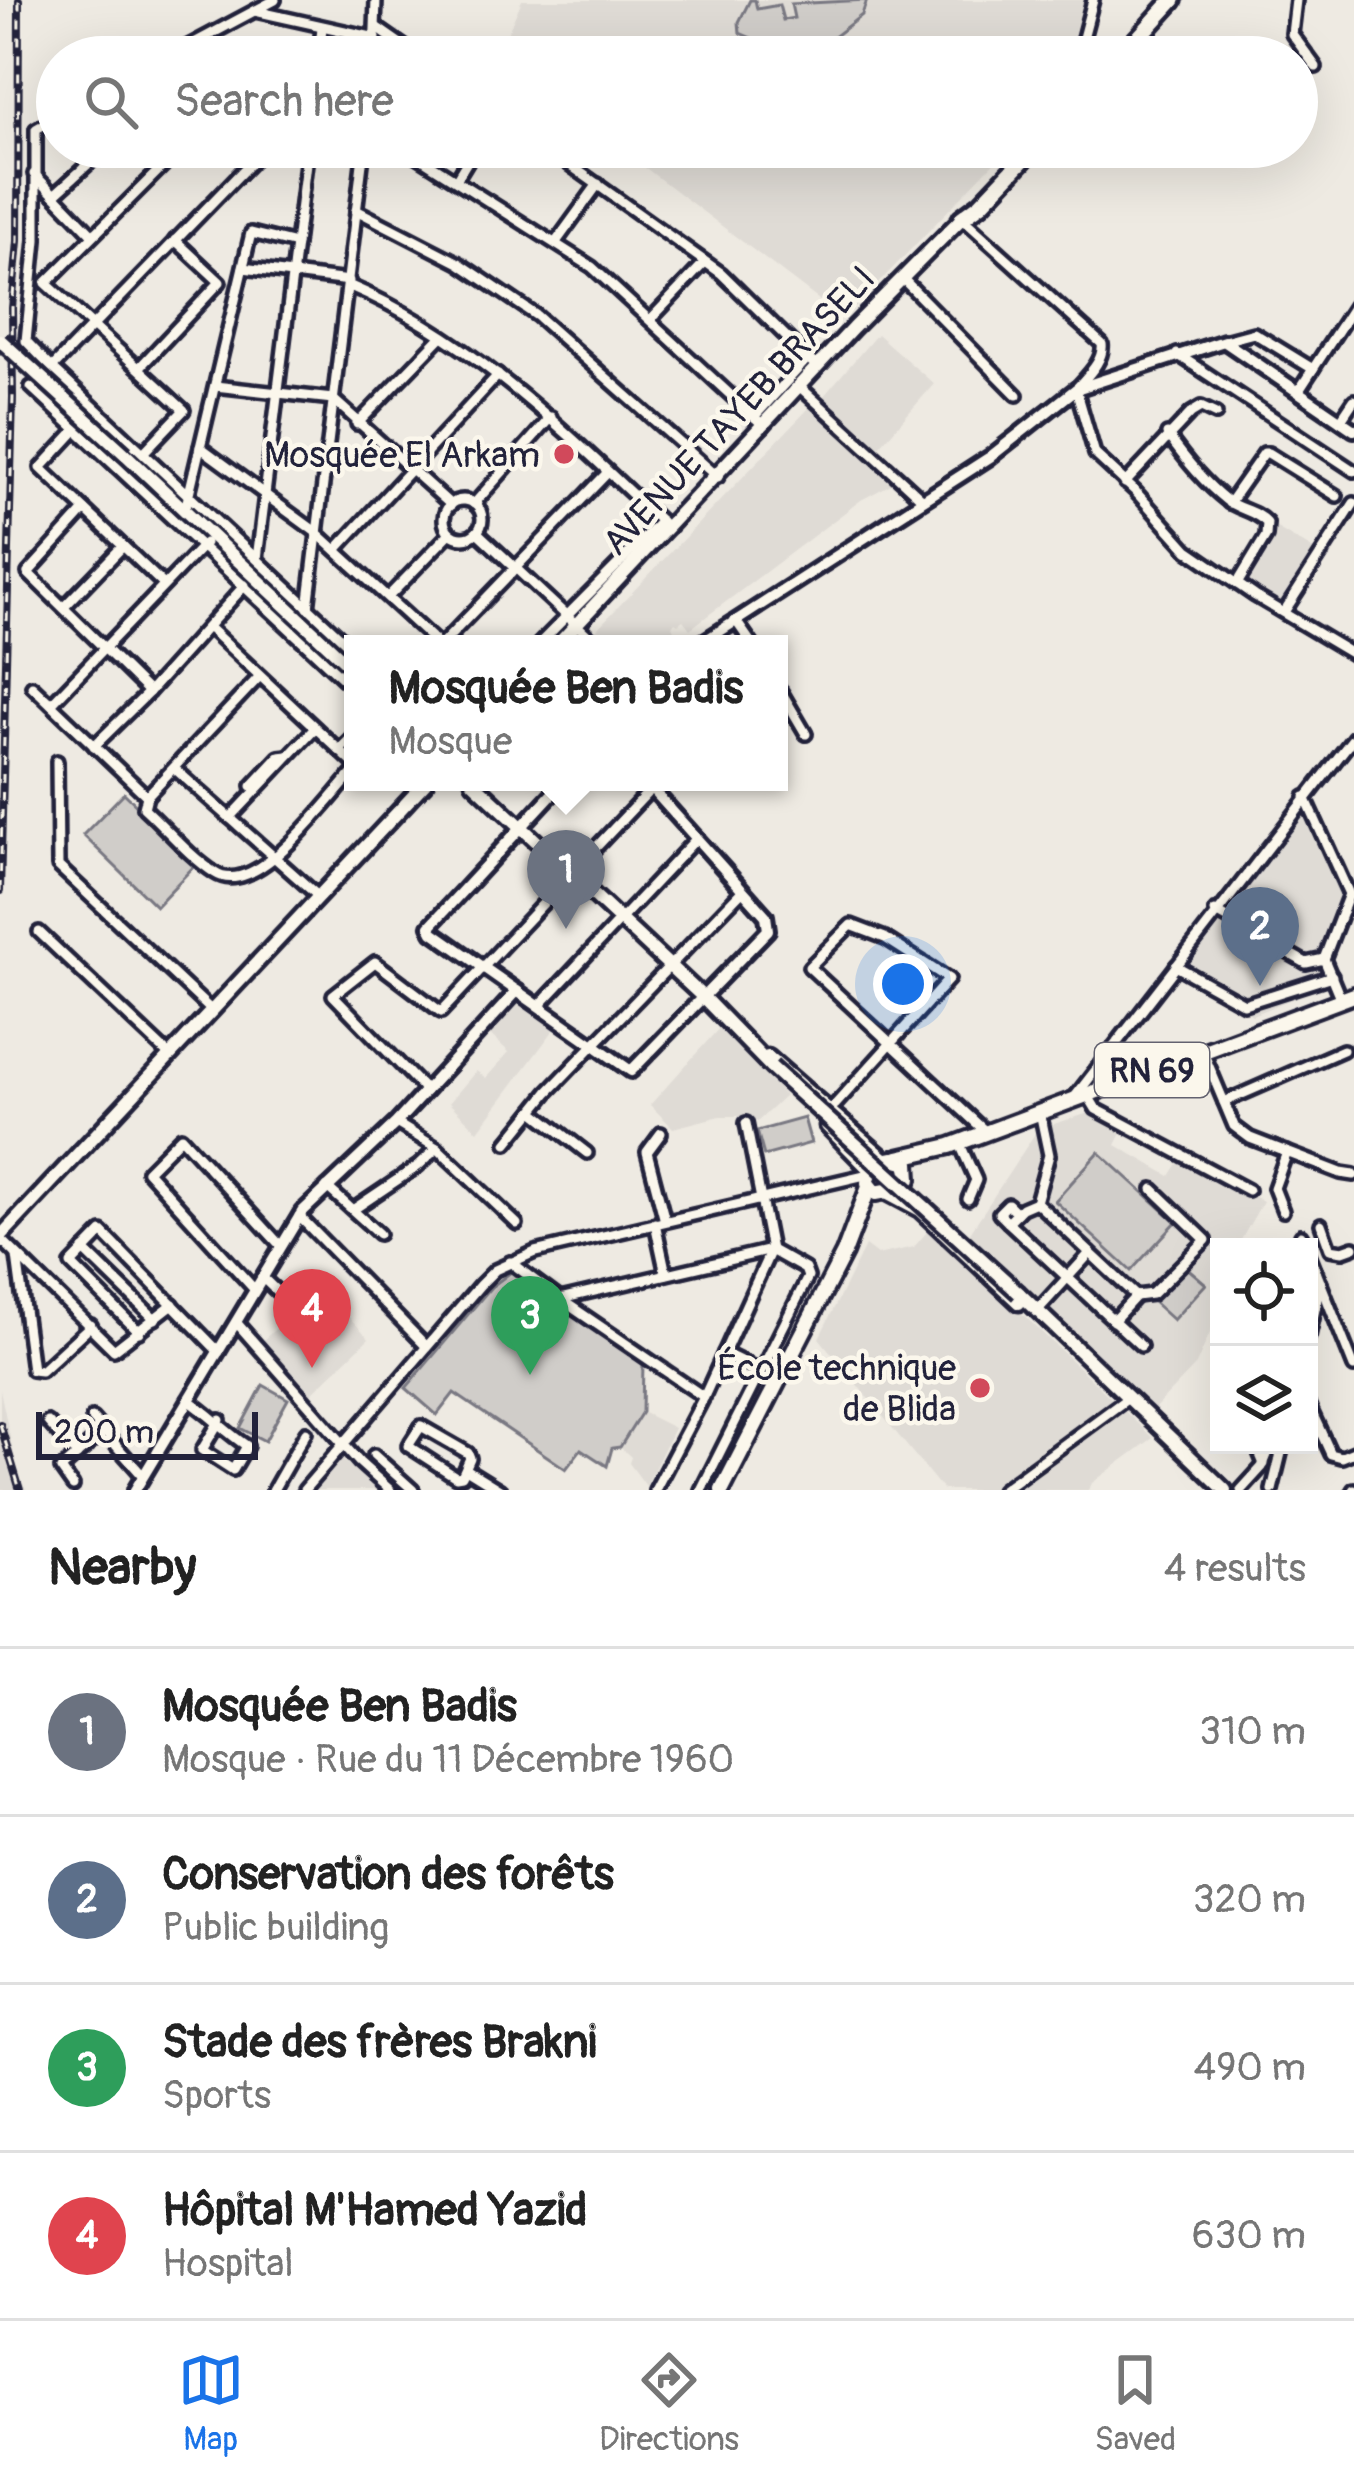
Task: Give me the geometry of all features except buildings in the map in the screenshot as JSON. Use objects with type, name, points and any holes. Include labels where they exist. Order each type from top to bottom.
[{"type":"highway","points":[[1128,36],[1160,0]]},
{"type":"highway","points":[[1140,36],[1172,0]]},
{"type":"highway","points":[[962,218],[1006,168]]},
{"type":"highway","points":[[962,218],[1015,168]]},
{"type":"main road","name":"AVENUE TAYEB BRASELI","points":[[563,635],[572,620],[665,525],[718,477],[759,422],[800,386],[813,362],[962,218]]},
{"type":"main road","points":[[0,340],[125,454],[187,502],[207,541],[344,660]]},
{"type":"main road","points":[[0,1237],[417,791]]},
{"type":"main road","points":[[482,791],[1225,1490]]},
{"type":"main road","name":"RN 69","points":[[954,1144],[1348,997]]},
{"type":"main road","points":[[747,1044],[892,1159],[908,1163],[909,1177],[922,1197],[1025,1292],[1037,1311]]},
{"type":"main road","points":[[747,1044],[869,1179],[920,1210],[1017,1301],[1037,1311]]},
{"type":"main road","points":[[722,1490],[860,1219],[869,1179],[892,1159],[954,1144]]},
{"type":"main road","points":[[860,1219],[886,1193],[954,1144]]},
{"type":"street","points":[[207,36],[275,0]]},
{"type":"street","points":[[376,0],[376,36]]},
{"type":"street","points":[[1084,36],[1093,0]]},
{"type":"street","points":[[1293,36],[1296,0]]},
{"type":"street","points":[[255,10],[381,36]]},
{"type":"street","points":[[321,36],[322,27]]},
{"type":"street","points":[[36,129],[37,240],[26,340],[144,452],[187,502],[344,640]]},
{"type":"street","points":[[54,195],[83,168]]},
{"type":"street","points":[[144,452],[184,410],[46,284],[161,168]]},
{"type":"street","points":[[52,368],[245,168]]},
{"type":"street","points":[[257,559],[305,168]]},
{"type":"street","points":[[308,626],[361,168]]},
{"type":"street","points":[[437,168],[608,280],[759,422],[813,362],[705,262],[575,168]]},
{"type":"street","points":[[456,180],[463,168]]},
{"type":"street","points":[[34,174],[93,236]]},
{"type":"street","points":[[556,242],[598,184]]},
{"type":"street","points":[[356,210],[459,263],[537,316],[718,477]]},
{"type":"street","points":[[714,635],[990,457],[1076,388],[1096,365],[1103,351],[1096,338],[962,218]]},
{"type":"street","points":[[187,502],[251,233],[296,244]]},
{"type":"street","points":[[139,368],[220,282],[175,240]]},
{"type":"street","points":[[650,320],[705,262]]},
{"type":"street","points":[[243,268],[348,283],[440,337],[551,417],[665,525]]},
{"type":"street","points":[[903,279],[1017,395]]},
{"type":"street","points":[[1298,392],[1354,306]]},
{"type":"street","points":[[1076,388],[1254,333],[1313,369]]},
{"type":"street","points":[[357,424],[440,337]]},
{"type":"street","points":[[1224,341],[1354,430]]},
{"type":"street","points":[[1177,354],[1354,471]]},
{"type":"street","points":[[1096,365],[1100,380]]},
{"type":"street","points":[[336,550],[498,375]]},
{"type":"street","points":[[215,386],[333,399],[451,505]]},
{"type":"street","points":[[800,386],[923,500]]},
{"type":"street","points":[[31,387],[207,541],[245,585],[344,679]]},
{"type":"street","points":[[1076,388],[1095,454],[1188,550],[1354,655]]},
{"type":"street","points":[[1340,421],[1354,400]]},
{"type":"street","points":[[1125,482],[1167,434],[1201,407],[1216,414]]},
{"type":"street","points":[[474,504],[551,417]]},
{"type":"street","points":[[76,429],[40,468],[163,584]]},
{"type":"street","points":[[1167,434],[1190,466],[1229,503],[1255,512],[1268,526],[1237,584]]},
{"type":"street","points":[[200,446],[316,532],[430,635]]},
{"type":"street","points":[[1229,503],[1268,452],[1337,496]]},
{"type":"street","points":[[449,635],[608,472]]},
{"type":"street","points":[[462,500],[474,504],[482,514],[477,532],[461,538],[450,533],[444,519],[451,505],[462,500]]},
{"type":"street","points":[[1284,612],[1354,503]]},
{"type":"street","points":[[85,510],[28,573],[149,692]]},
{"type":"street","points":[[477,532],[588,635]]},
{"type":"street","points":[[388,597],[450,533]]},
{"type":"street","points":[[51,704],[207,541]]},
{"type":"street","points":[[65,607],[123,546]]},
{"type":"street","points":[[94,746],[245,585]]},
{"type":"street","points":[[551,635],[572,620]]},
{"type":"street","points":[[736,620],[746,635]]},
{"type":"street","points":[[208,627],[344,755]]},
{"type":"street","points":[[259,677],[147,796],[144,808],[218,875],[235,878],[250,875],[273,859],[344,783]]},
{"type":"street","points":[[32,686],[147,796]]},
{"type":"street","points":[[788,703],[806,734]]},
{"type":"street","points":[[230,818],[315,728]]},
{"type":"street","points":[[1248,1190],[1080,1096],[1215,911],[1354,737]]},
{"type":"street","points":[[339,750],[344,745]]},
{"type":"street","points":[[57,761],[58,866],[212,1010]]},
{"type":"street","points":[[175,769],[317,896]]},
{"type":"street","points":[[554,791],[430,926],[631,1071],[768,930],[766,916],[653,791]]},
{"type":"street","points":[[426,1091],[333,995],[375,962],[441,1012],[644,791]]},
{"type":"street","points":[[1305,797],[1348,894],[1324,959],[1348,997]]},
{"type":"street","points":[[539,1006],[696,838]]},
{"type":"street","points":[[507,1143],[593,1044],[742,891]]},
{"type":"street","points":[[1215,911],[1306,963],[1324,959]]},
{"type":"street","points":[[836,1106],[893,1042],[949,979],[885,938],[851,926],[809,968],[893,1042],[986,1132]]},
{"type":"street","points":[[39,932],[168,1054]]},
{"type":"street","points":[[1176,966],[1249,1005],[1332,976]]},
{"type":"street","points":[[135,1490],[298,1216],[396,1123],[518,991]]},
{"type":"street","points":[[1223,1102],[1343,1050]]},
{"type":"street","points":[[1203,1052],[1234,1126],[1250,1138],[1354,1175]]},
{"type":"street","points":[[533,1111],[586,1153]]},
{"type":"street","points":[[1040,1112],[1048,1158],[1036,1202],[1012,1217],[1067,1278],[1141,1346]]},
{"type":"street","points":[[396,1123],[437,1148],[517,1224]]},
{"type":"street","points":[[655,1490],[771,1250],[746,1123]]},
{"type":"street","points":[[661,1133],[647,1152],[666,1274]]},
{"type":"street","points":[[254,1289],[147,1171],[181,1137],[280,1246]]},
{"type":"street","points":[[954,1144],[976,1180],[968,1199]]},
{"type":"street","points":[[354,1209],[437,1148]]},
{"type":"street","points":[[1283,1211],[1274,1188],[1287,1153]]},
{"type":"street","points":[[304,1490],[489,1276],[510,1262],[763,1198],[869,1179]]},
{"type":"street","points":[[327,1187],[379,1234]]},
{"type":"street","points":[[1113,1321],[1136,1296],[1152,1294],[1206,1240],[1153,1189]]},
{"type":"street","points":[[1036,1202],[1136,1296]]},
{"type":"street","points":[[298,1216],[426,1346]]},
{"type":"street","points":[[1321,1224],[1330,1249],[1354,1247]]},
{"type":"street","points":[[139,1332],[71,1264],[102,1232],[219,1352]]},
{"type":"street","points":[[0,1237],[114,1350],[172,1304]]},
{"type":"street","points":[[84,1250],[154,1319]]},
{"type":"street","points":[[560,1299],[771,1250],[805,1269],[808,1277],[701,1490]]},
{"type":"street","points":[[1037,1311],[1090,1253]]},
{"type":"street","points":[[17,1255],[32,1370],[41,1370],[91,1325]]},
{"type":"street","points":[[510,1262],[704,1396]]},
{"type":"street","points":[[1318,1275],[1354,1367]]},
{"type":"street","points":[[262,1276],[292,1306]]},
{"type":"street","points":[[1318,1296],[1321,1282]]},
{"type":"street","points":[[236,1322],[390,1490]]},
{"type":"street","points":[[724,1353],[761,1371]]},
{"type":"street","points":[[1002,1490],[1128,1398]]},
{"type":"street","points":[[188,1400],[220,1420],[224,1431],[247,1446],[233,1470],[202,1450],[220,1420]]},
{"type":"street","points":[[92,1418],[143,1476]]},
{"type":"street","points":[[48,1422],[76,1455]]},
{"type":"street","points":[[421,1426],[468,1453],[466,1469],[456,1477],[408,1442],[421,1426]]},
{"type":"street","points":[[1318,1427],[1331,1454],[1342,1457],[1354,1452]]},
{"type":"street","points":[[73,1486],[61,1469],[104,1431]]},
{"type":"street","points":[[273,1490],[305,1432]]},
{"type":"street","points":[[1260,1454],[1264,1464]]},
{"type":"street","points":[[1240,1490],[1268,1454]]},
{"type":"street","points":[[1272,1490],[1281,1454]]},
{"type":"street","points":[[374,1455],[413,1490]]},
{"type":"street","points":[[466,1469],[491,1488]]},
{"type":"shaded area","points":[[522,0],[1085,0],[1076,36],[506,36]]},
{"type":"shaded area","points":[[750,0],[755,0],[757,9],[779,5],[783,20],[794,18],[791,4],[867,0],[862,15],[835,36],[747,36],[740,33],[739,22]]},
{"type":"shaded area","points":[[646,168],[989,168],[844,319]]},
{"type":"shaded area","points":[[877,334],[934,384],[879,447],[823,397]]},
{"type":"shaded area","points":[[811,406],[895,482],[861,500],[690,629],[683,620],[672,626],[676,635],[599,635],[595,631]]},
{"type":"shaded area","points":[[1275,527],[1314,550],[1282,602],[1244,579]]},
{"type":"shaded area","points":[[124,793],[197,863],[156,906],[83,835]]},
{"type":"shaded area","points":[[1304,808],[1344,888],[1343,905],[1319,950],[1328,984],[1252,1015],[1177,974]]},
{"type":"shaded area","points":[[513,999],[556,1027],[478,1131],[449,1103],[476,1071],[486,1078],[509,1052],[485,1030]]},
{"type":"shaded area","points":[[721,1026],[785,1096],[757,1122],[751,1116],[720,1116],[673,1128],[650,1105]]},
{"type":"shaded area","name":"École technique de Blida","points":[[1089,1113],[1122,1133],[1116,1145],[1170,1176],[1182,1157],[1263,1201],[1242,1238],[1210,1238],[1210,1333],[1196,1365],[1152,1411],[969,1234],[1038,1129]]},
{"type":"shaded area","points":[[804,1118],[811,1143],[764,1156],[757,1131]]},
{"type":"shaded area","points":[[1099,1152],[1176,1222],[1131,1271],[1055,1201]]},
{"type":"shaded area","name":"École technique de Blida","points":[[931,1227],[1153,1438],[1089,1490],[943,1490],[819,1338],[865,1246],[877,1255],[914,1247]]},
{"type":"shaded area","points":[[1185,1266],[1206,1284],[1173,1320],[1153,1302]]},
{"type":"shaded area","points":[[511,1272],[643,1363],[642,1412],[620,1447],[612,1448],[607,1466],[581,1449],[566,1469],[454,1393],[437,1415],[406,1388],[491,1287]]},
{"type":"shaded area","points":[[321,1288],[369,1338],[310,1395],[262,1341]]},
{"type":"shaded area","points":[[263,1385],[288,1399],[265,1441],[240,1428]]},
{"type":"shaded area","points":[[0,1390],[18,1475],[26,1490],[0,1490]]},
{"type":"shaded area","points":[[642,1412],[674,1428],[646,1486],[629,1463],[631,1457],[620,1447]]},
{"type":"shaded area","points":[[341,1458],[381,1490],[316,1490]]},
{"type":"railway","points":[[0,891],[12,308],[18,241],[19,0]]},
{"type":"railway","points":[[0,1424],[20,1490]]},
{"type":"place","name":"Mosquée El Arkam","points":[[564,454]]},
{"type":"place","name":"Mosquée Ben Badis","points":[[566,929]]},
{"type":"place","name":"Conservation des forêts","points":[[1260,986]]},
{"type":"place","name":"Hôpital M'Hamed Yazid","points":[[312,1368]]},
{"type":"place","name":"Stade des frères Brakni","points":[[530,1375]]},
{"type":"place","name":"École technique de Blida","points":[[980,1388]]}]
